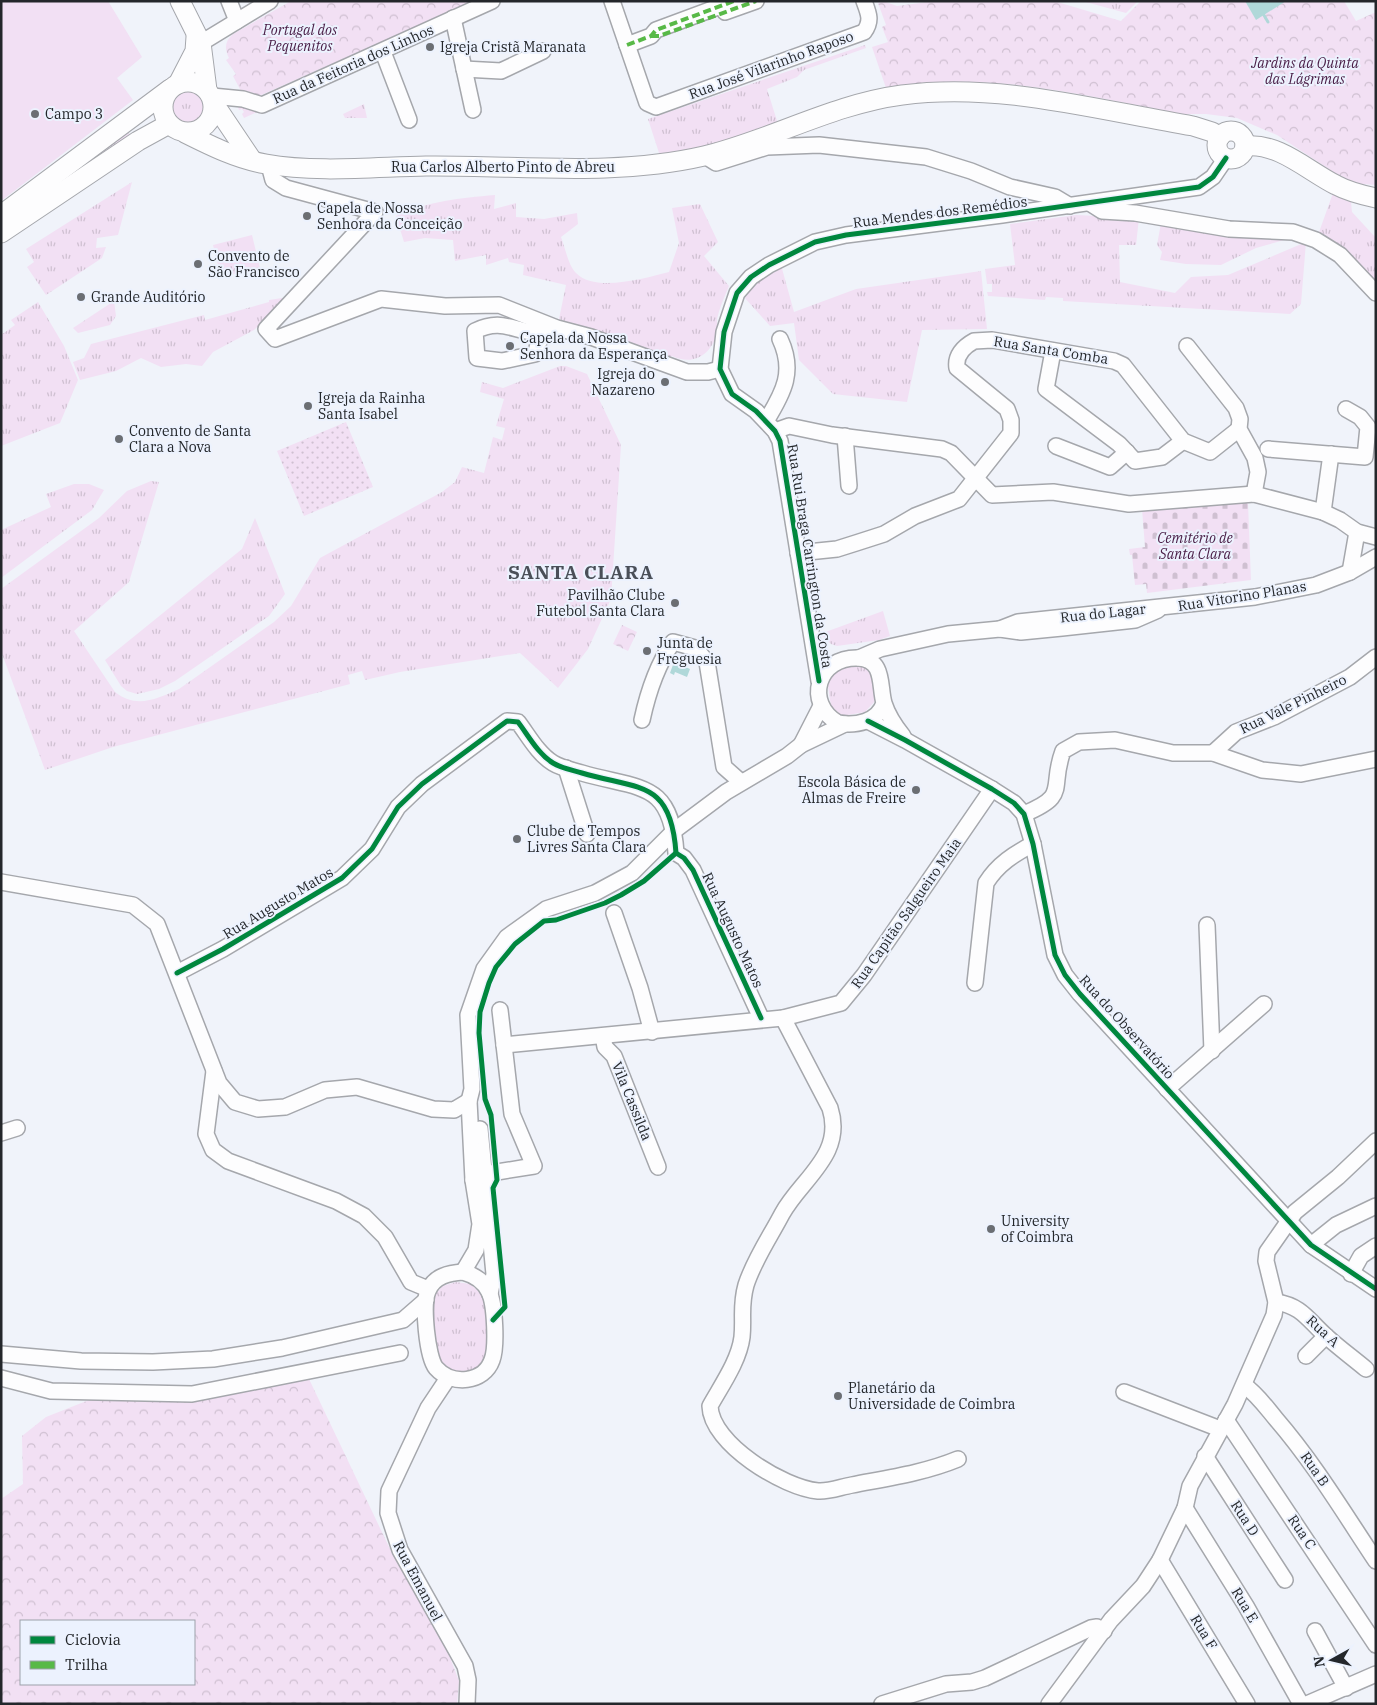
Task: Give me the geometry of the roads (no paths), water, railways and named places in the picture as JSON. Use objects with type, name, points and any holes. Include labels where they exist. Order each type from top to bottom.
[{"type":"main road","points":[[1,233],[138,141],[177,128],[201,130],[207,125],[214,110],[199,38],[180,1]]},
{"type":"main road","points":[[177,128],[163,110],[166,95],[174,86],[194,51],[199,38]]},
{"type":"main road","points":[[1,215],[174,86],[194,82],[211,96],[261,162]]},
{"type":"main road","name":"Rua Carlos Alberto Pinto de Abreu","points":[[177,128],[224,152],[261,162],[310,168],[487,166],[588,169],[657,163],[705,156],[869,101],[903,95],[959,91],[1007,94],[1049,100],[1193,126],[1212,132],[1220,137]]},
{"type":"main road","points":[[1228,132],[1236,132],[1242,137],[1245,146],[1238,158],[1226,158],[1218,149],[1220,137],[1228,132]]},
{"type":"main road","points":[[1245,146],[1256,145],[1276,151],[1335,185],[1356,194],[1376,198]]},
{"type":"street","points":[[229,1],[237,20]]},
{"type":"street","points":[[199,38],[237,20],[270,1]]},
{"type":"street","name":"Rua da Feitoria dos Linhos","points":[[211,96],[243,99],[262,105],[383,52],[492,1]]},
{"type":"street","points":[[612,1],[627,45],[756,1]]},
{"type":"street","points":[[650,36],[656,30],[734,1]]},
{"type":"street","name":"Rua José Vilarinho Raposo","points":[[627,45],[647,103],[656,107],[864,32],[870,24],[870,15],[864,1]]},
{"type":"street","points":[[453,18],[473,110]]},
{"type":"street","points":[[464,69],[501,71],[543,51]]},
{"type":"street","points":[[383,52],[409,120]]},
{"type":"street","points":[[705,156],[716,163],[767,147],[819,145],[926,157],[971,171],[1010,188],[1055,197],[1070,206]]},
{"type":"street","name":"Rua Mendes dos Remédios","points":[[720,369],[724,332],[737,293],[751,277],[769,265],[815,242],[846,235],[1199,187],[1213,177],[1226,158]]},
{"type":"street","points":[[261,162],[272,180],[286,188],[375,212],[266,329],[275,339],[381,299],[445,306],[500,306],[557,328],[591,337],[688,372],[708,372],[720,369],[732,394],[756,411],[770,426],[789,426],[844,436],[942,449],[951,453],[992,495],[1053,492],[1129,504],[1254,494],[1323,512],[1345,522],[1369,537],[1376,558]]},
{"type":"street","points":[[1090,203],[1102,211],[1135,213],[1229,229],[1293,232],[1316,240],[1340,255],[1376,293]]},
{"type":"street","points":[[542,333],[557,328]]},
{"type":"street","points":[[770,426],[787,375],[788,354],[780,339]]},
{"type":"street","name":"Rua Santa Comba","points":[[975,478],[1011,433],[1011,420],[1007,409],[957,368],[956,361],[967,345],[981,339],[1114,361],[1123,365],[1183,441],[1210,452],[1239,429]]},
{"type":"street","points":[[1187,346],[1236,408],[1240,419],[1239,429],[1256,458],[1258,472],[1254,494]]},
{"type":"street","points":[[1053,351],[1046,389],[1131,456]]},
{"type":"street","points":[[1268,449],[1365,457],[1368,427],[1360,416],[1346,409]]},
{"type":"street","name":"Rua Rui Braga Carrington da Costa","points":[[770,426],[785,461],[811,640],[819,681]]},
{"type":"street","points":[[844,436],[849,486]]},
{"type":"street","points":[[1056,446],[1110,467],[1131,456],[1162,457],[1183,441]]},
{"type":"street","points":[[1323,512],[1331,454]]},
{"type":"street","points":[[798,553],[837,549],[884,534],[915,516],[959,499],[975,478]]},
{"type":"street","points":[[1350,572],[1369,537]]},
{"type":"street","name":"Rua Vitorino Planas","points":[[1162,608],[1255,597],[1316,585],[1350,572],[1376,558]]},
{"type":"street","name":"Rua do Lagar","points":[[859,658],[880,649],[898,647],[948,634],[1000,629],[1021,632],[1061,622],[1140,607],[1162,608]]},
{"type":"street","name":"Rua Rui Braga Carrington da Costa","points":[[811,640],[837,661]]},
{"type":"street","points":[[642,720],[647,698],[664,656],[673,642],[695,648],[706,662],[724,767],[740,782]]},
{"type":"street","points":[[879,672],[898,647]]},
{"type":"street","name":"Rua Vale Pinheiro","points":[[1213,753],[1236,732],[1274,716],[1350,677],[1376,657]]},
{"type":"street","points":[[801,745],[821,706],[819,681],[825,670],[837,661],[859,658],[873,663],[879,672],[884,703],[892,721],[905,740]]},
{"type":"street","points":[[1,882],[133,906],[157,924],[219,1083],[235,1102],[258,1109],[285,1106],[325,1090],[358,1087],[434,1109],[454,1110],[470,1095],[468,1015],[484,969],[507,937],[546,909],[595,893],[632,873],[675,830],[740,782],[787,756],[801,745],[846,724],[868,721],[880,713],[884,703]]},
{"type":"street","points":[[821,706],[832,719],[846,724]]},
{"type":"street","name":"Rua Augusto Matos","points":[[177,973],[216,953],[342,878],[372,849],[398,807],[422,784],[507,721],[518,722],[552,762],[566,768],[650,791],[664,803],[675,830],[676,853],[684,858],[693,870],[761,1018]]},
{"type":"street","points":[[868,721],[992,789],[1014,803],[1024,814],[1043,806],[1055,795],[1063,751],[1079,742],[1115,740],[1173,753],[1213,753],[1262,770],[1301,774],[1376,759]]},
{"type":"street","points":[[566,768],[587,834]]},
{"type":"street","name":"Rua Capitão Salgueiro Maia","points":[[504,1045],[741,1023],[761,1018],[784,1018],[841,1003],[864,975],[992,789]]},
{"type":"street","name":"Rua do Observatório","points":[[1024,814],[1033,844],[1049,933],[1055,955],[1065,975],[1311,1245],[1351,1274],[1376,1289]]},
{"type":"street","points":[[975,984],[986,883],[994,870],[1013,855],[1033,844]]},
{"type":"street","points":[[614,913],[640,988],[652,1032]]},
{"type":"street","points":[[1207,925],[1212,1051]]},
{"type":"street","points":[[1167,1089],[1264,1004]]},
{"type":"street","points":[[479,1177],[534,1166],[512,1114],[500,1010]]},
{"type":"street","points":[[784,1018],[830,1108],[833,1119],[831,1139],[821,1166],[789,1201],[752,1270],[742,1300],[742,1336],[739,1350],[710,1406],[710,1413],[718,1428],[731,1444],[754,1464],[771,1475],[818,1491],[933,1469],[958,1459]]},
{"type":"street","name":"Vila Cassilda","points":[[603,1036],[605,1047],[614,1056],[658,1167]]},
{"type":"street","points":[[214,1071],[206,1116],[206,1134],[213,1150],[228,1161],[336,1201],[364,1216],[385,1237],[411,1282],[427,1295]]},
{"type":"street","points":[[463,1272],[476,1250],[480,1224],[477,1100],[470,1095]]},
{"type":"street","points":[[1,1133],[17,1128]]},
{"type":"street","points":[[1049,1704],[1108,1626],[1143,1586],[1160,1560],[1185,1508],[1190,1486],[1244,1385],[1274,1315],[1276,1302],[1266,1261],[1267,1252],[1295,1212],[1338,1178],[1376,1141]]},
{"type":"street","points":[[427,1295],[430,1356],[436,1368],[448,1378],[458,1380],[473,1379],[482,1374],[491,1363],[496,1349],[490,1294],[494,1274],[479,1177]]},
{"type":"street","points":[[1311,1245],[1336,1225],[1376,1206]]},
{"type":"street","points":[[1351,1274],[1361,1256],[1376,1246]]},
{"type":"street","points":[[403,1320],[427,1295],[438,1278],[448,1274],[463,1272],[473,1275],[484,1284],[490,1294]]},
{"type":"street","name":"Rua A","points":[[1276,1302],[1290,1304],[1302,1312],[1326,1336],[1366,1369]]},
{"type":"street","points":[[1,1354],[90,1361],[153,1362],[213,1359],[282,1348],[403,1320],[427,1324]]},
{"type":"street","points":[[1306,1356],[1326,1336]]},
{"type":"street","points":[[1,1378],[51,1391],[192,1394],[400,1353]]},
{"type":"street","name":"Rua Emanuel","points":[[448,1378],[428,1408],[389,1491],[388,1513],[391,1528],[403,1557],[465,1666],[468,1680],[467,1704]]},
{"type":"street","name":"Rua B","points":[[1244,1385],[1253,1392],[1292,1437],[1345,1512],[1376,1561]]},
{"type":"street","points":[[1124,1392],[1223,1424]]},
{"type":"street","name":"Rua C","points":[[1223,1424],[1376,1645]]},
{"type":"street","name":"Rua D","points":[[1205,1456],[1285,1580]]},
{"type":"street","name":"Rua E","points":[[1185,1508],[1246,1606],[1301,1704]]},
{"type":"street","name":"Rua F","points":[[1160,1560],[1247,1704]]},
{"type":"street","points":[[882,1704],[946,1684],[985,1678],[1094,1627],[1108,1626]]},
{"type":"street","points":[[1314,1631],[1346,1688]]},
{"type":"street","points":[[1307,1704],[1376,1674]]},
{"type":"waterway","points":[[1262,12],[1268,22]]},
{"type":"place","name":"Igreja Cristã Maranata","points":[[430,47]]},
{"type":"place","name":"Campo 3","points":[[35,114]]},
{"type":"place","name":"Capela de Nossa Senhora da Conceição","points":[[307,216]]},
{"type":"place","name":"Convento de São Francisco","points":[[198,264]]},
{"type":"place","name":"Grande Auditório","points":[[81,297]]},
{"type":"place","name":"Capela da Nossa Senhora da Esperança","points":[[510,346]]},
{"type":"place","name":"Igreja do Nazareno","points":[[665,382]]},
{"type":"place","name":"Igreja da Rainha Santa Isabel","points":[[308,406]]},
{"type":"place","name":"Convento de Santa Clara a Nova","points":[[119,439]]},
{"type":"place","name":"Pavilhão Clube Futebol Santa Clara","points":[[675,603]]},
{"type":"place","name":"Junta de Freguesia","points":[[647,651]]},
{"type":"place","name":"Escola Básica de Almas de Freire","points":[[916,790]]},
{"type":"place","name":"Clube de Tempos Livres Santa Clara","points":[[517,839]]},
{"type":"place","name":"University of Coimbra","points":[[991,1229]]},
{"type":"place","name":"Planetário da Universidade de Coimbra","points":[[838,1396]]},
{"type":"district","name":"SANTA CLARA","points":[[581,572]]},
{"type":"park label","name":"Portugal dos Pequenitos","points":[[300,38]]},
{"type":"park label","name":"Jardins da Quinta das Lágrimas","points":[[1305,72]]},
{"type":"park label","name":"Cemitério de Santa Clara","points":[[1195,546]]}]
